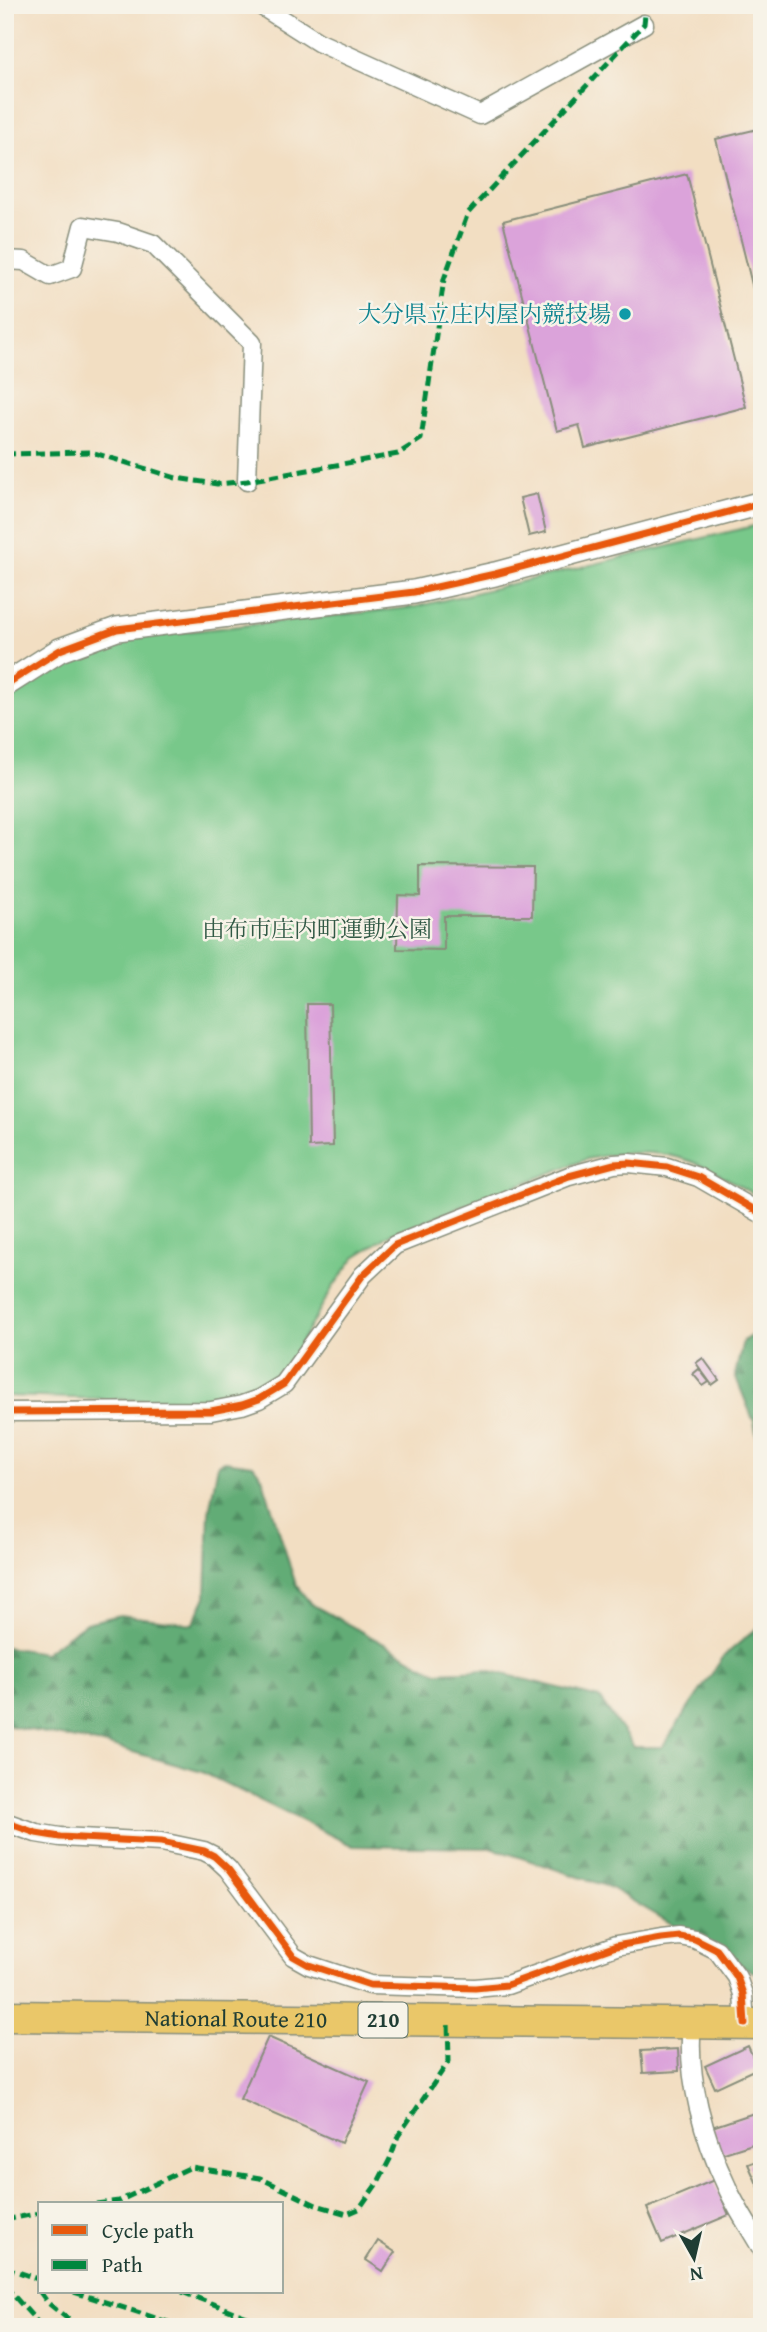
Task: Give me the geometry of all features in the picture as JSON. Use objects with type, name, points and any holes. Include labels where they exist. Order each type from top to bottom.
[{"type":"highway","name":"National Route 210","points":[[5,2017],[753,2024]]},
{"type":"street","points":[[261,5],[318,42],[480,115],[644,24]]},
{"type":"street","points":[[5,260],[24,261],[50,276],[72,268],[83,226],[118,232],[153,244],[252,343],[247,481]]},
{"type":"street","points":[[5,685],[60,650],[117,629],[427,590],[762,503]]},
{"type":"street","points":[[5,1412],[211,1411],[227,1410],[259,1399],[284,1384],[363,1275],[395,1245],[586,1170],[629,1163],[682,1171],[713,1184],[762,1214]]},
{"type":"street","points":[[5,1822],[36,1833],[60,1837],[161,1842],[204,1851],[228,1869],[293,1956],[309,1965],[370,1985],[507,1985],[615,1946],[679,1936],[695,1939],[717,1950],[737,1977],[753,2024]]},
{"type":"street","points":[[692,2024],[690,2051],[693,2085],[727,2189],[762,2249]]},
{"type":"green space","name":"由布市庄内町運動公園","points":[[762,524],[762,1200],[699,1164],[679,1158],[638,1153],[587,1159],[393,1233],[355,1257],[333,1287],[287,1366],[263,1382],[234,1396],[209,1402],[5,1396],[5,706],[33,681],[62,663],[128,638],[415,607]]},
{"type":"green space","points":[[762,1329],[762,1461],[754,1422],[735,1375],[743,1341]]},
{"type":"green space","points":[[224,1461],[253,1465],[262,1477],[296,1585],[311,1604],[435,1672],[487,1670],[599,1698],[634,1747],[662,1747],[724,1656],[762,1624],[762,1977],[609,1887],[492,1848],[353,1846],[202,1772],[112,1746],[5,1725],[5,1647],[44,1653],[86,1623],[120,1615],[193,1624],[206,1597],[209,1512],[218,1464]]},
{"type":"building","points":[[762,128],[762,308],[758,309],[716,139]]},
{"type":"building","name":"大分県立庄内屋内競技場","points":[[687,174],[746,407],[585,448],[579,425],[557,431],[503,221]]},
{"type":"building","points":[[537,494],[546,532],[529,536],[520,498]]},
{"type":"building","points":[[420,866],[533,867],[532,916],[444,916],[444,950],[397,949],[398,895],[420,896]]},
{"type":"building","points":[[307,1004],[330,1004],[333,1146],[309,1147]]},
{"type":"building","points":[[703,1358],[719,1380],[712,1385],[696,1363]]},
{"type":"building","points":[[699,1369],[709,1382],[703,1386],[693,1374]]},
{"type":"building","points":[[268,2037],[369,2082],[341,2143],[240,2099]]},
{"type":"building","points":[[748,2046],[758,2068],[715,2088],[705,2066]]},
{"type":"building","points":[[678,2049],[679,2071],[643,2073],[641,2051]]},
{"type":"building","points":[[757,2112],[762,2126],[762,2141],[721,2154],[712,2127]]},
{"type":"building","points":[[762,2159],[762,2195],[748,2164]]},
{"type":"building","points":[[714,2180],[729,2215],[662,2243],[647,2208]]},
{"type":"building","points":[[378,2241],[395,2252],[383,2271],[366,2260]]},
{"type":"marked path","points":[[5,454],[91,452],[176,478],[217,484],[398,454],[421,439],[444,279],[468,213],[644,24],[646,5]]},
{"type":"marked path","points":[[111,2202],[119,2201],[191,2167],[260,2178],[316,2205],[347,2214],[359,2209],[378,2182],[398,2136],[449,2061],[448,2021]]},
{"type":"marked path","points":[[5,2220],[38,2213]]},
{"type":"marked path","points":[[5,2267],[38,2279]]},
{"type":"marked path","points":[[5,2286],[42,2327]]},
{"type":"marked path","points":[[41,2294],[48,2303],[78,2327]]},
{"type":"marked path","points":[[80,2294],[184,2327]]},
{"type":"marked path","points":[[187,2294],[273,2327]]},
{"type":"cycle path","points":[[5,685],[60,650],[117,629],[414,592],[495,574],[762,503]]},
{"type":"cycle path","points":[[5,1412],[211,1411],[259,1399],[284,1384],[363,1275],[395,1245],[569,1176],[614,1164],[667,1167],[698,1177],[762,1214]]},
{"type":"cycle path","points":[[5,1822],[36,1833],[60,1837],[161,1842],[204,1851],[228,1869],[293,1956],[309,1965],[370,1985],[475,1988],[507,1985],[616,1946],[679,1936],[695,1939],[717,1950],[737,1977],[743,1994],[745,2024]]},
{"type":"place","name":"大分県立庄内屋内競技場","points":[[625,314]]}]
